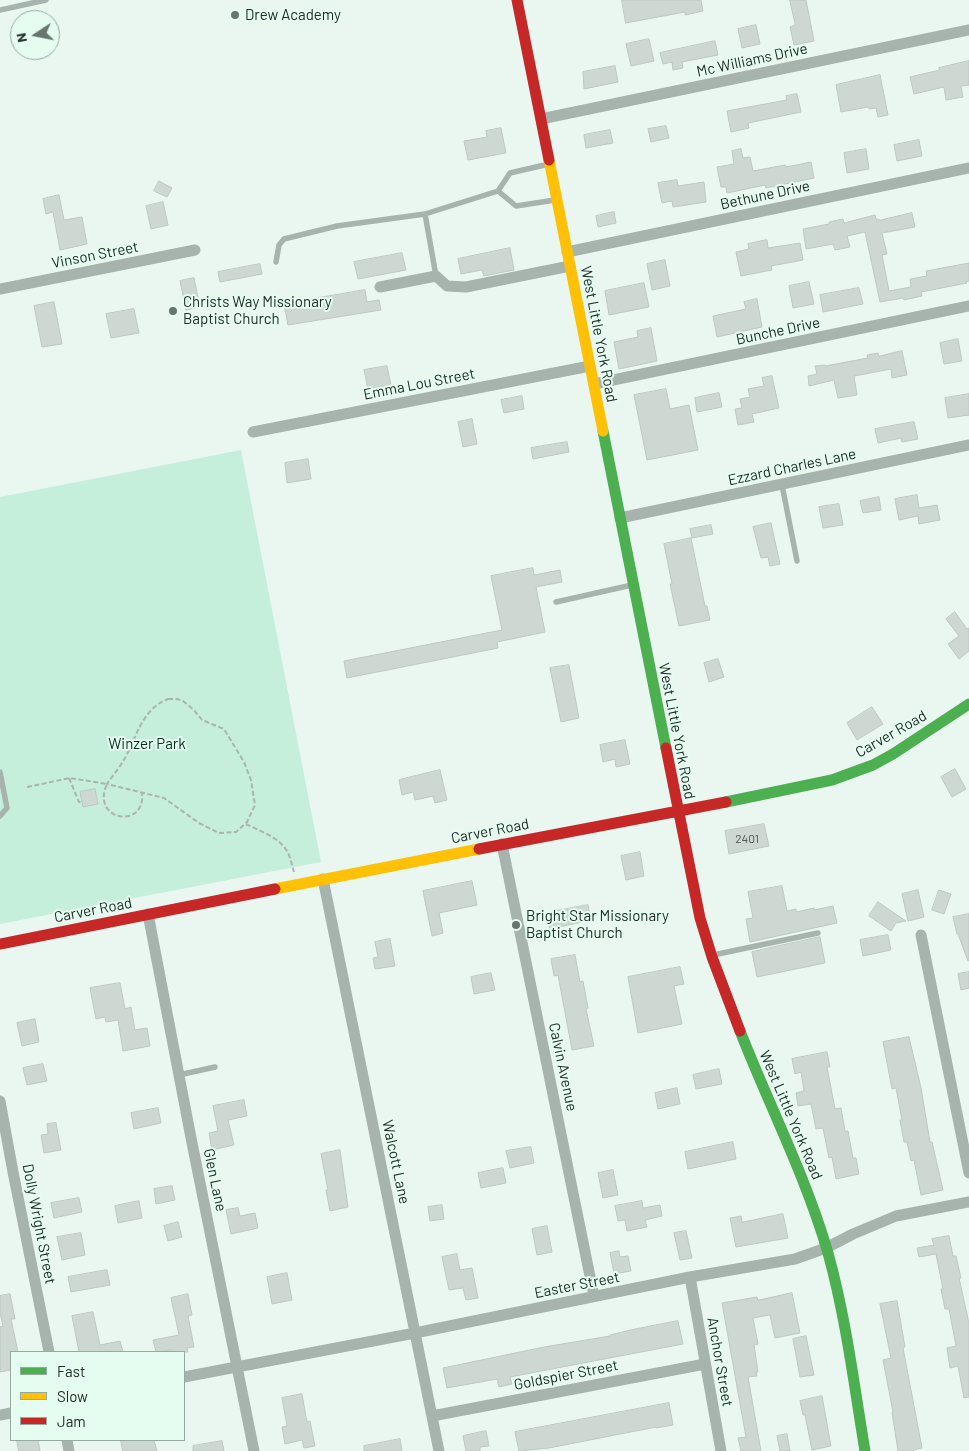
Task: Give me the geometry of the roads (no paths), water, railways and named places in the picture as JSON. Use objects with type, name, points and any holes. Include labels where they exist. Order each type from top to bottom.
[{"type":"street","name":"West Little York Road","points":[[517,0],[700,918],[724,995],[811,1204],[826,1248],[841,1310],[865,1451]]},
{"type":"street","name":"Mc Williams Drive","points":[[541,118],[969,30]]},
{"type":"street","name":"Bethune Drive","points":[[567,252],[969,168]]},
{"type":"street","name":"Vinson Street","points":[[0,289],[195,250]]},
{"type":"street","points":[[380,287],[436,276],[447,286],[466,287],[570,266]]},
{"type":"street","name":"Bunche Drive","points":[[594,384],[969,306]]},
{"type":"street","name":"Emma Lou Street","points":[[253,432],[590,366]]},
{"type":"street","name":"Ezzard Charles Lane","points":[[620,518],[969,445]]},
{"type":"street","name":"Carver Road","points":[[0,944],[322,879],[806,786],[853,773],[893,754],[969,704]]},
{"type":"street","name":"Calvin Avenue","points":[[502,844],[594,1296]]},
{"type":"street","name":"Walcott Lane","points":[[322,879],[440,1451]]},
{"type":"street","name":"Glen Lane","points":[[148,914],[254,1451]]},
{"type":"street","points":[[921,936],[969,1172]]},
{"type":"street","name":"Dolly Wright Street","points":[[0,1101],[12,1172],[49,1351]]},
{"type":"street","name":"Easter Street","points":[[185,1377],[415,1333],[690,1277],[795,1260],[896,1216],[969,1202]]},
{"type":"street","name":"Anchor Street","points":[[690,1277],[721,1451]]},
{"type":"street","name":"Goldspier Street","points":[[432,1416],[706,1364]]},
{"type":"lane","points":[[0,10],[46,0]]},
{"type":"lane","points":[[276,262],[279,244],[284,239],[337,226],[425,214],[498,191],[510,173],[550,164]]},
{"type":"lane","points":[[498,191],[516,206],[557,200]]},
{"type":"lane","points":[[425,214],[436,276]]},
{"type":"lane","points":[[782,485],[797,562]]},
{"type":"lane","points":[[556,602],[633,585]]},
{"type":"lane","points":[[0,772],[7,808],[0,816]]},
{"type":"lane","points":[[710,955],[818,933]]},
{"type":"lane","points":[[179,1075],[215,1067]]},
{"type":"place","name":"Drew Academy","points":[[235,15]]},
{"type":"place","name":"Christs Way Missionary Baptist Church","points":[[173,311]]},
{"type":"place","name":"Bright Star Missionary Baptist Church","points":[[516,925]]},
{"type":"park label","name":"Winzer Park","points":[[147,744]]}]
